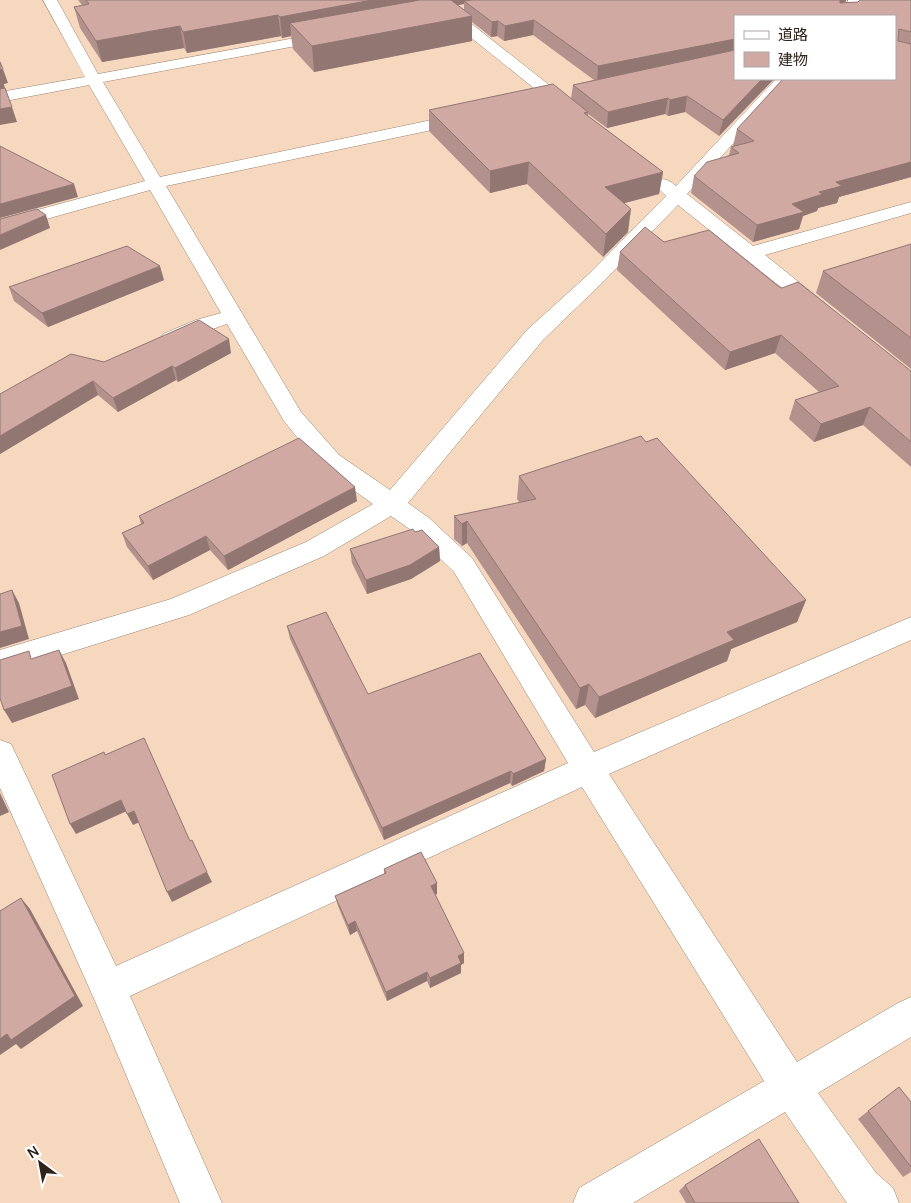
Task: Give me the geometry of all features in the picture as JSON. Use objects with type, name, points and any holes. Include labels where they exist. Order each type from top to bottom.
[{"type":"street","points":[[50,0],[94,80],[292,416],[330,461],[390,505],[420,524],[463,565],[588,769],[790,1086],[861,1188],[878,1203]]},
{"type":"street","points":[[845,15],[852,8],[855,0]]},
{"type":"street","points":[[466,10],[444,14],[586,122]]},
{"type":"street","points":[[0,97],[346,32]]},
{"type":"street","points":[[0,662],[179,607],[315,549],[390,505],[419,474],[535,335],[597,277],[677,195],[783,80]]},
{"type":"street","points":[[536,102],[575,94]]},
{"type":"street","points":[[0,226],[156,183],[478,115]]},
{"type":"street","points":[[647,171],[835,321]]},
{"type":"street","points":[[751,253],[911,207]]},
{"type":"street","points":[[151,348],[202,324],[233,316]]},
{"type":"street","points":[[108,988],[588,769],[911,628]]},
{"type":"street","points":[[0,753],[108,988],[201,1203]]},
{"type":"street","points":[[594,1203],[911,1016]]},
{"type":"building","points":[[86,0],[372,0],[183,32],[180,26],[96,41],[74,7],[89,4]]},
{"type":"building","points":[[420,0],[451,0],[472,16],[312,46],[290,23]]},
{"type":"building","points":[[840,0],[840,3],[858,2],[860,0],[911,0],[911,32],[899,29],[898,41],[911,44],[911,162],[836,182],[842,186],[819,192],[823,194],[792,204],[804,212],[757,225],[694,176],[707,162],[739,153],[731,147],[754,141],[737,129],[782,80],[896,80],[896,15],[734,15],[734,39],[598,66],[534,20],[505,26],[498,21],[492,22],[464,1]]},
{"type":"building","points":[[734,50],[734,80],[761,80],[723,120],[687,96],[670,100],[668,98],[608,112],[573,85]]},
{"type":"building","points":[[553,84],[588,112],[584,113],[663,172],[605,187],[631,209],[606,234],[529,162],[490,171],[429,110]]},
{"type":"building","points":[[5,88],[12,107],[0,109],[0,89]]},
{"type":"building","points":[[0,146],[74,184],[0,204]]},
{"type":"building","points":[[37,209],[46,215],[0,235],[0,219]]},
{"type":"building","points":[[645,227],[664,242],[709,230],[778,286],[782,288],[798,282],[911,371],[911,442],[870,407],[821,424],[795,400],[839,386],[781,335],[730,352],[620,252]]},
{"type":"building","points":[[911,244],[911,338],[823,271]]},
{"type":"building","points":[[127,246],[160,266],[42,313],[9,287]]},
{"type":"building","points":[[199,320],[229,339],[175,368],[172,366],[113,398],[93,381],[0,436],[0,394],[71,354],[104,362]]},
{"type":"building","points":[[641,436],[646,442],[657,438],[806,600],[727,632],[734,640],[599,697],[589,684],[580,688],[467,521],[462,524],[454,516],[536,499],[519,476]]},
{"type":"building","points":[[299,438],[355,487],[224,556],[206,536],[148,566],[122,533],[144,523],[139,516]]},
{"type":"building","points":[[413,529],[415,532],[422,530],[439,547],[410,565],[366,580],[350,549]]},
{"type":"building","points":[[12,590],[22,626],[0,632],[0,594]]},
{"type":"building","points":[[326,612],[368,694],[480,653],[546,759],[513,774],[511,771],[382,828],[287,626]]},
{"type":"building","points":[[59,650],[72,686],[4,710],[0,698],[0,660],[29,651],[31,659]]},
{"type":"building","points":[[144,738],[190,841],[192,840],[207,872],[167,892],[134,811],[127,814],[121,800],[70,824],[52,775],[104,752],[105,755]]},
{"type":"building","points":[[421,852],[437,883],[431,886],[464,953],[458,956],[461,963],[430,978],[427,972],[386,992],[355,921],[348,925],[335,896],[386,873],[384,869]]},
{"type":"building","points":[[21,898],[75,996],[11,1040],[7,1034],[0,1039],[0,911]]},
{"type":"building","points":[[899,1087],[911,1102],[911,1167],[868,1111]]},
{"type":"building","points":[[759,1139],[799,1203],[695,1203],[685,1185]]}]
